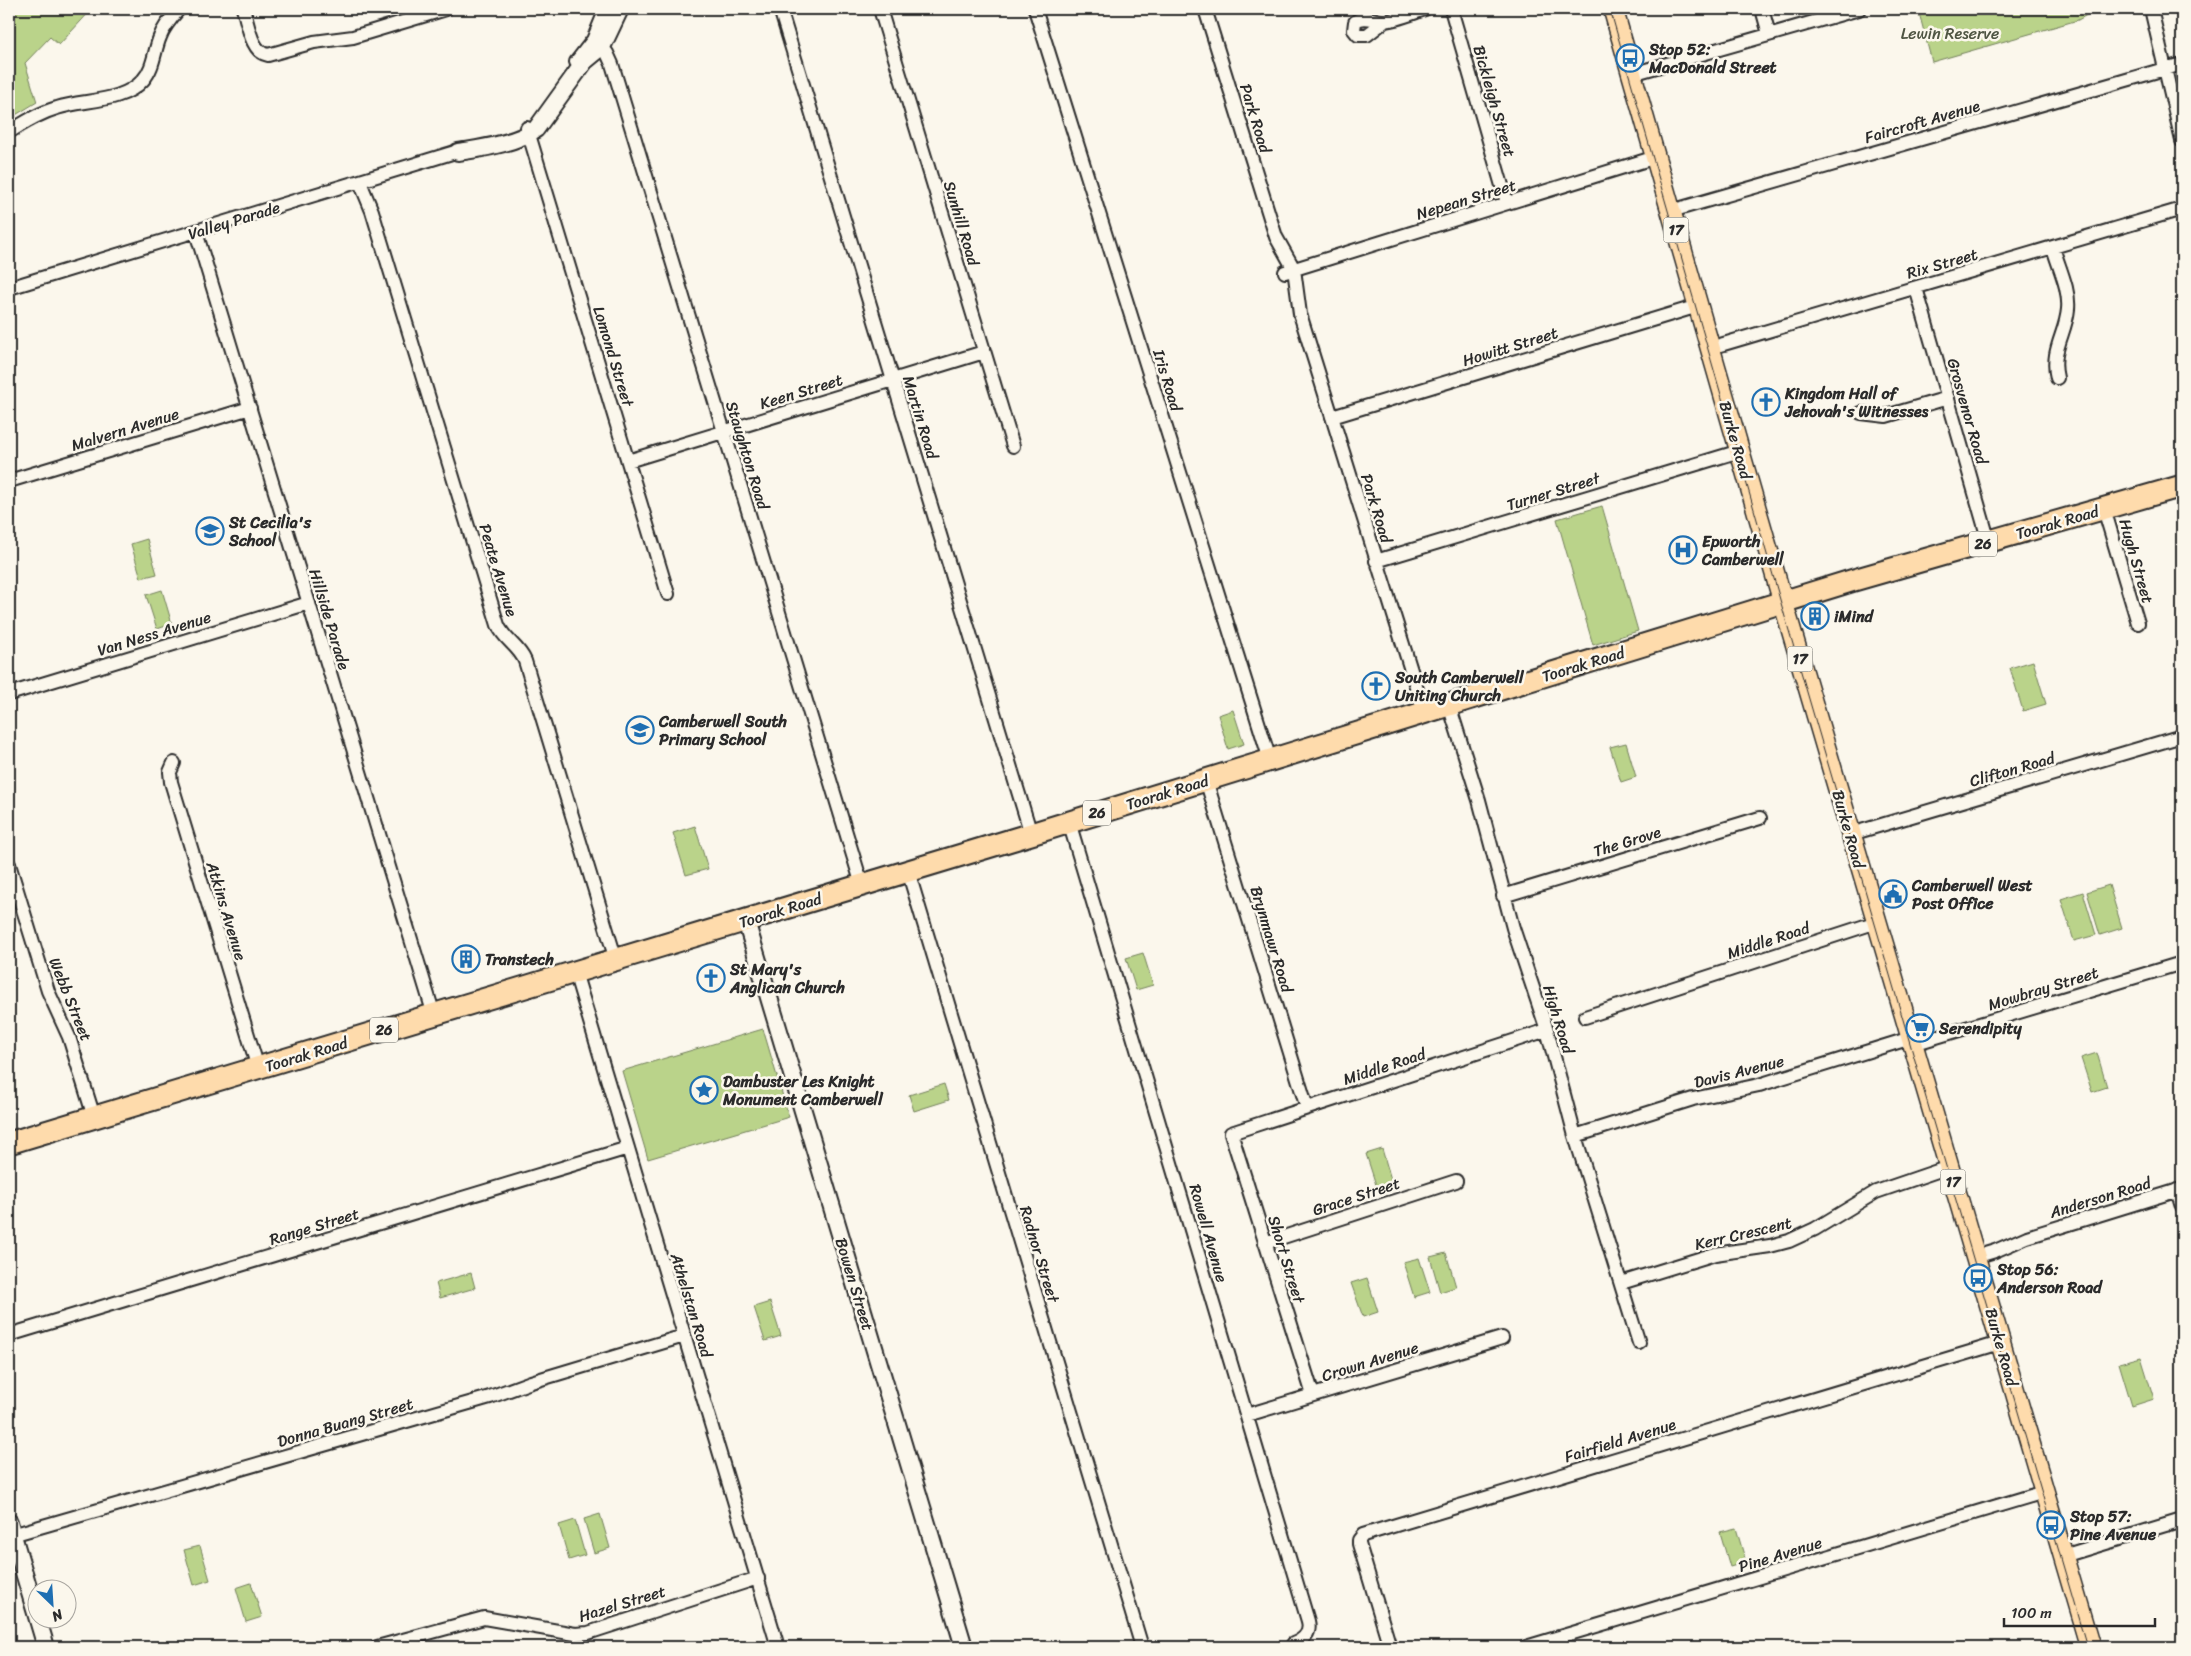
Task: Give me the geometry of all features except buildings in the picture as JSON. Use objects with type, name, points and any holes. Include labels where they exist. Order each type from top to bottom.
[{"type":"highway","name":"Toorak Road","points":[[9,1143],[746,921],[1783,602],[2182,486]]},
{"type":"main road","name":"Burke Road","points":[[1613,9],[1783,602],[2089,1647]]},
{"type":"street","points":[[9,132],[45,112],[70,104],[118,96],[138,85],[151,67],[164,29],[180,9]]},
{"type":"street","points":[[243,9],[257,49],[268,55],[308,43],[353,37],[446,9]]},
{"type":"street","points":[[529,130],[540,123],[620,9]]},
{"type":"street","name":"Martin Road","points":[[780,9],[1031,834]]},
{"type":"street","name":"Sunhill Road","points":[[880,9],[1013,446]]},
{"type":"street","name":"Iris Road","points":[[1035,9],[1270,760]]},
{"type":"street","name":"Park Road","points":[[1206,9],[1276,237],[1279,259],[1289,270],[1290,294],[1300,314],[1424,712]]},
{"type":"street","points":[[1385,21],[1425,9]]},
{"type":"street","name":"Bickleigh Street","points":[[1451,9],[1507,203]]},
{"type":"street","points":[[1762,9],[1769,34]]},
{"type":"street","points":[[1632,74],[1859,9]]},
{"type":"street","points":[[2151,9],[2182,141]]},
{"type":"street","points":[[597,44],[603,11]]},
{"type":"street","name":"Staughton Road","points":[[597,44],[612,64],[862,885]]},
{"type":"street","name":"Faircroft Avenue","points":[[1671,211],[2182,64]]},
{"type":"street","name":"Valley Parade","points":[[9,288],[458,152],[475,150],[529,130]]},
{"type":"street","name":"Lomond Street","points":[[529,130],[668,594]]},
{"type":"street","name":"Nepean Street","points":[[1289,270],[1656,157]]},
{"type":"street","name":"Peate Avenue","points":[[364,181],[498,625],[505,637],[520,650],[525,661],[616,960]]},
{"type":"street","name":"Rix Street","points":[[1710,348],[2182,209]]},
{"type":"street","name":"Hillside Parade","points":[[196,232],[434,1015]]},
{"type":"street","points":[[2053,247],[2068,304],[2058,341],[2055,366],[2057,378]]},
{"type":"street","name":"Grosvenor Road","points":[[1916,288],[1989,542]]},
{"type":"street","name":"Howitt Street","points":[[1332,417],[1698,306]]},
{"type":"street","name":"Keen Street","points":[[628,461],[984,352]]},
{"type":"street","points":[[1861,413],[1886,416],[1948,398]]},
{"type":"street","name":"Malvern Avenue","points":[[9,481],[250,408]]},
{"type":"street","name":"Turner Street","points":[[1376,561],[1740,451]]},
{"type":"street","name":"Hugh Street","points":[[2104,509],[2138,623]]},
{"type":"street","name":"Van Ness Avenue","points":[[9,694],[309,603]]},
{"type":"street","name":"High Road","points":[[1449,705],[1481,807],[1503,896],[1547,1030],[1575,1136],[1639,1343]]},
{"type":"street","name":"Clifton Road","points":[[1851,834],[2182,736]]},
{"type":"street","name":"Atkins Avenue","points":[[174,763],[170,772],[171,782],[258,1068]]},
{"type":"street","name":"Brynmawr Road","points":[[1206,780],[1307,1108]]},
{"type":"street","name":"The Grove","points":[[1503,896],[1760,818]]},
{"type":"street","name":"Rowell Avenue","points":[[1069,822],[1309,1625],[1305,1638],[1290,1646]]},
{"type":"street","name":"Webb Street","points":[[9,864],[42,975],[69,1037],[94,1117]]},
{"type":"street","name":"Radnor Street","points":[[908,871],[1142,1647]]},
{"type":"street","name":"Bowen Street","points":[[746,921],[964,1647]]},
{"type":"street","name":"Middle Road","points":[[1585,1017],[1877,922]]},
{"type":"street","name":"Mowbray Street","points":[[1912,1041],[2182,963]]},
{"type":"street","name":"Athelstan Road","points":[[575,972],[778,1647]]},
{"type":"street","name":"Middle Road","points":[[1231,1133],[1547,1030]]},
{"type":"street","name":"Davis Avenue","points":[[1575,1136],[1693,1099],[1759,1085],[1912,1041]]},
{"type":"street","name":"Short Street","points":[[1231,1133],[1313,1395]]},
{"type":"street","name":"Range Street","points":[[9,1335],[628,1148]]},
{"type":"street","name":"Kerr Crescent","points":[[1621,1283],[1715,1254],[1770,1246],[1789,1241],[1815,1229],[1876,1192],[1949,1167]]},
{"type":"street","name":"Grace Street","points":[[1266,1243],[1456,1181]]},
{"type":"street","points":[[2180,1190],[2182,1207]]},
{"type":"street","name":"Anderson Road","points":[[1974,1253],[2180,1190]]},
{"type":"street","name":"Donna Buang Street","points":[[11,1528],[490,1397],[531,1382],[684,1336]]},
{"type":"street","name":"Crown Avenue","points":[[1247,1415],[1502,1338]]},
{"type":"street","name":"Fairfield Avenue","points":[[1390,1647],[1359,1544],[1359,1540],[1363,1535],[2000,1343]]},
{"type":"street","name":"Pine Avenue","points":[[1526,1647],[2044,1492]]},
{"type":"street","points":[[2063,1556],[2182,1520]]},
{"type":"street","points":[[11,1528],[46,1647]]},
{"type":"street","name":"Hazel Street","points":[[385,1646],[484,1618],[575,1634],[588,1633],[758,1578]]},
{"type":"street","points":[[575,1634],[580,1646]]},
{"type":"green space","points":[[9,9],[92,9],[59,45],[50,37],[25,63],[37,102],[9,119]]},
{"type":"green space","name":"Lewin Reserve","points":[[1918,9],[2105,9],[2092,12],[2078,20],[1932,62]]},
{"type":"green space","points":[[1602,506],[1638,631],[1593,645],[1557,519]]},
{"type":"green space","points":[[147,539],[157,574],[141,578],[131,544]]},
{"type":"green space","points":[[162,590],[172,624],[157,629],[146,595]]},
{"type":"green space","points":[[2033,661],[2046,704],[2023,711],[2010,668]]},
{"type":"green space","points":[[1233,710],[1244,744],[1228,749],[1218,715]]},
{"type":"green space","points":[[1626,743],[1636,777],[1621,782],[1610,747]]},
{"type":"green space","points":[[695,826],[708,869],[686,875],[673,833]]},
{"type":"green space","points":[[2109,885],[2122,928],[2100,935],[2087,892]]},
{"type":"green space","points":[[2083,892],[2096,935],[2074,941],[2061,899]]},
{"type":"green space","points":[[1143,953],[1153,985],[1136,990],[1126,958]]},
{"type":"green space","points":[[763,1029],[789,1117],[648,1159],[622,1071]]},
{"type":"green space","points":[[2097,1053],[2107,1087],[2092,1092],[2081,1058]]},
{"type":"green space","points":[[944,1084],[949,1100],[914,1111],[909,1095]]},
{"type":"green space","points":[[1382,1149],[1392,1183],[1377,1188],[1366,1154]]},
{"type":"green space","points":[[1446,1253],[1456,1287],[1440,1292],[1430,1257]]},
{"type":"green space","points":[[1419,1258],[1430,1292],[1414,1297],[1403,1262]]},
{"type":"green space","points":[[471,1273],[475,1288],[440,1298],[436,1283]]},
{"type":"green space","points":[[1367,1278],[1378,1312],[1363,1317],[1351,1283]]},
{"type":"green space","points":[[770,1302],[781,1336],[765,1341],[754,1307]]},
{"type":"green space","points":[[2141,1357],[2154,1399],[2132,1406],[2119,1363]]},
{"type":"green space","points":[[600,1514],[610,1548],[594,1553],[584,1519]]},
{"type":"green space","points":[[575,1520],[585,1555],[569,1560],[559,1525]]},
{"type":"green space","points":[[1736,1528],[1746,1562],[1730,1567],[1720,1532]]},
{"type":"green space","points":[[200,1546],[210,1580],[194,1585],[184,1550]]},
{"type":"green space","points":[[251,1583],[262,1617],[246,1622],[236,1588]]},
{"type":"tram line","points":[[1610,9],[1785,617],[2087,1647]]},
{"type":"place","name":"Stop 52: MacDonald Street","points":[[1630,58]]},
{"type":"place","name":"Kingdom Hall of Jehovah's Witnesses","points":[[1766,402]]},
{"type":"place","name":"St Cecilia's School","points":[[210,531]]},
{"type":"place","name":"Epworth Camberwell","points":[[1683,550]]},
{"type":"place","name":"iMind","points":[[1815,616]]},
{"type":"place","name":"South Camberwell Uniting Church","points":[[1376,686]]},
{"type":"place","name":"Camberwell South Primary School","points":[[640,730]]},
{"type":"place","name":"Camberwell West Post Office","points":[[1893,894]]},
{"type":"place","name":"Transtech","points":[[466,959]]},
{"type":"place","name":"St Mary's Anglican Church","points":[[711,978]]},
{"type":"place","name":"Serendipity","points":[[1920,1028]]},
{"type":"place","name":"Dambuster Les Knight Monument Camberwell","points":[[704,1090]]},
{"type":"place","name":"Stop 56: Anderson Road","points":[[1978,1278]]},
{"type":"place","name":"Stop 57: Pine Avenue","points":[[2051,1525]]}]
